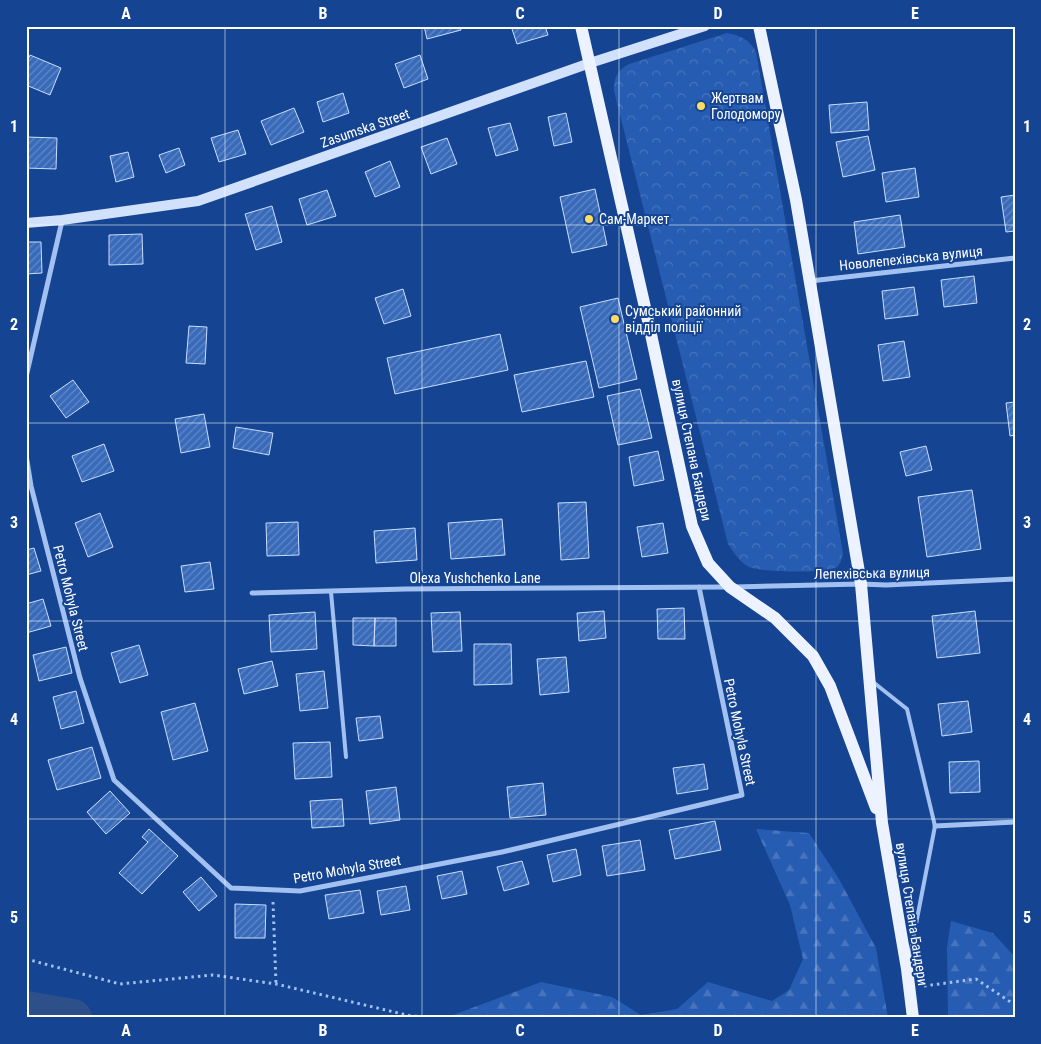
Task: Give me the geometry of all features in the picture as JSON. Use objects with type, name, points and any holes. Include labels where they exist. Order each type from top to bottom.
[{"type":"main road","name":"вулиця Степана Бандери","points":[[582,26],[692,526],[708,563],[730,587],[775,618],[813,656],[830,686],[882,823]]},
{"type":"main road","name":"вулиця Степана Бандери","points":[[759,26],[796,200],[861,584],[882,823],[913,1014]]},
{"type":"street","name":"Zasumska Street","points":[[26,223],[62,220],[198,201],[590,63],[705,26]]},
{"type":"street","points":[[26,377],[62,220]]},
{"type":"street","name":"Новолепехівська вулиця","points":[[810,281],[1015,258]]},
{"type":"street","name":"Petro Mohyla Street","points":[[26,455],[31,486],[80,678],[114,780],[231,888],[300,891],[502,852],[742,796],[699,587]]},
{"type":"street","name":"Лепехівська вулиця","points":[[699,587],[886,585],[1015,579]]},
{"type":"street","name":"Olexa Yushchenko Lane","points":[[252,594],[406,590],[699,587]]},
{"type":"street","points":[[935,826],[1015,822]]},
{"type":"lane","points":[[331,592],[346,756]]},
{"type":"lane","points":[[869,680],[907,709],[935,826],[907,969]]},
{"type":"path","points":[[273,890],[276,984]]},
{"type":"path","points":[[26,959],[120,984],[213,975],[276,984],[411,1016],[462,1018]]},
{"type":"path","points":[[909,988],[976,979],[1015,1005]]},
{"type":"path","points":[[684,1018],[691,1018]]},
{"type":"green space","points":[[727,33],[744,39],[751,44],[756,52],[843,553],[837,567],[821,571],[794,572],[749,567],[742,562],[728,544],[614,91],[617,75],[629,64]]},
{"type":"green space","points":[[756,829],[809,833],[839,879],[876,948],[888,1018],[454,1018],[453,1015],[541,982],[612,997],[641,1015],[677,1009],[708,982],[772,1001],[789,990],[803,959],[790,905]]},
{"type":"green space","points":[[951,921],[993,933],[1015,957],[1015,1018],[948,1018],[947,947]]},
{"type":"building","points":[[424,26],[460,26],[461,30],[427,39]]},
{"type":"building","points":[[511,26],[545,26],[548,35],[517,44]]},
{"type":"building","points":[[30,55],[61,68],[50,95],[26,85],[26,64]]},
{"type":"building","points":[[420,55],[428,79],[404,88],[395,64]]},
{"type":"building","points":[[343,93],[349,113],[323,122],[317,102]]},
{"type":"building","points":[[867,102],[869,130],[831,133],[829,105]]},
{"type":"building","points":[[294,108],[304,132],[271,145],[261,121]]},
{"type":"building","points":[[566,113],[572,142],[554,146],[548,117]]},
{"type":"building","points":[[510,123],[518,150],[496,156],[488,128]]},
{"type":"building","points":[[238,130],[246,154],[219,162],[211,138]]},
{"type":"building","points":[[868,136],[875,170],[843,177],[836,142]]},
{"type":"building","points":[[26,137],[57,138],[56,169],[26,168]]},
{"type":"building","points":[[447,138],[457,164],[431,174],[421,147]]},
{"type":"building","points":[[179,148],[185,165],[166,173],[159,155]]},
{"type":"building","points":[[128,152],[134,177],[116,182],[110,156]]},
{"type":"building","points":[[390,161],[400,187],[375,197],[365,172]]},
{"type":"building","points":[[915,168],[919,197],[886,202],[882,173]]},
{"type":"building","points":[[595,189],[607,245],[572,253],[560,197]]},
{"type":"building","points":[[327,190],[336,216],[307,225],[299,199]]},
{"type":"building","points":[[1015,195],[1015,231],[1006,232],[1001,197]]},
{"type":"building","points":[[272,206],[282,242],[256,250],[245,214]]},
{"type":"building","points":[[900,215],[905,247],[858,254],[854,222]]},
{"type":"building","points":[[142,234],[143,264],[109,265],[109,235]]},
{"type":"building","points":[[26,242],[41,242],[42,273],[26,274]]},
{"type":"building","points":[[974,276],[977,303],[944,307],[941,280]]},
{"type":"building","points":[[914,287],[918,315],[885,319],[882,291]]},
{"type":"building","points":[[403,289],[411,316],[384,324],[375,298]]},
{"type":"building","points":[[618,298],[637,379],[599,388],[580,307]]},
{"type":"building","points":[[189,326],[207,327],[205,364],[186,363]]},
{"type":"building","points":[[500,334],[508,370],[395,394],[387,358]]},
{"type":"building","points":[[904,341],[910,377],[883,381],[878,345]]},
{"type":"building","points":[[586,361],[594,397],[522,412],[514,375]]},
{"type":"building","points":[[73,380],[89,402],[66,418],[50,396]]},
{"type":"building","points":[[640,389],[652,438],[618,445],[607,396]]},
{"type":"building","points":[[1015,402],[1015,435],[1010,436],[1006,403]]},
{"type":"building","points":[[204,414],[210,447],[181,453],[175,419]]},
{"type":"building","points":[[236,427],[273,433],[269,455],[233,448]]},
{"type":"building","points":[[104,444],[114,471],[82,482],[72,456]]},
{"type":"building","points":[[926,446],[932,470],[906,476],[900,452]]},
{"type":"building","points":[[658,451],[664,480],[634,486],[629,457]]},
{"type":"building","points":[[972,490],[981,549],[927,557],[918,497]]},
{"type":"building","points":[[586,502],[589,558],[561,560],[558,503]]},
{"type":"building","points":[[100,513],[113,547],[88,557],[75,523]]},
{"type":"building","points":[[502,519],[505,555],[451,559],[448,523]]},
{"type":"building","points":[[298,522],[299,555],[267,556],[266,523]]},
{"type":"building","points":[[663,523],[668,553],[642,557],[637,527]]},
{"type":"building","points":[[415,528],[417,560],[376,563],[374,531]]},
{"type":"building","points":[[34,548],[41,571],[26,575],[26,550]]},
{"type":"building","points":[[210,562],[214,589],[185,592],[181,566]]},
{"type":"building","points":[[43,599],[51,626],[26,633],[26,604]]},
{"type":"building","points":[[684,608],[685,639],[658,639],[657,609]]},
{"type":"building","points":[[604,611],[606,638],[579,641],[577,613]]},
{"type":"building","points":[[975,611],[980,653],[937,658],[932,616]]},
{"type":"building","points":[[315,612],[317,649],[271,652],[269,615]]},
{"type":"building","points":[[460,612],[462,651],[433,652],[431,613]]},
{"type":"building","points":[[353,618],[375,618],[374,646],[353,645]]},
{"type":"building","points":[[375,618],[396,618],[396,646],[374,646]]},
{"type":"building","points":[[474,644],[511,644],[512,684],[474,685]]},
{"type":"building","points":[[139,645],[148,675],[120,683],[111,653]]},
{"type":"building","points":[[66,647],[72,673],[39,681],[33,655]]},
{"type":"building","points":[[566,657],[569,692],[540,695],[537,659]]},
{"type":"building","points":[[272,661],[278,686],[244,694],[238,669]]},
{"type":"building","points":[[324,671],[328,708],[300,711],[296,674]]},
{"type":"building","points":[[76,691],[84,723],[61,729],[53,697]]},
{"type":"building","points":[[968,701],[972,732],[942,736],[938,704]]},
{"type":"building","points":[[195,703],[208,751],[173,760],[161,712]]},
{"type":"building","points":[[380,716],[383,738],[359,741],[356,718]]},
{"type":"building","points":[[330,742],[332,777],[295,779],[293,743]]},
{"type":"building","points":[[92,747],[101,778],[57,790],[48,760]]},
{"type":"building","points":[[979,761],[980,792],[950,793],[949,762]]},
{"type":"building","points":[[704,764],[708,789],[677,794],[673,768]]},
{"type":"building","points":[[543,783],[546,815],[510,818],[507,787]]},
{"type":"building","points":[[396,787],[400,820],[370,824],[366,791]]},
{"type":"building","points":[[110,791],[130,813],[106,834],[87,812]]},
{"type":"building","points":[[342,799],[344,826],[312,828],[310,801]]},
{"type":"building","points":[[715,821],[721,850],[675,859],[669,830]]},
{"type":"building","points":[[149,829],[178,856],[142,894],[119,873],[148,842],[142,837]]},
{"type":"building","points":[[640,840],[645,870],[607,876],[602,846]]},
{"type":"building","points":[[576,849],[581,875],[553,882],[547,855]]},
{"type":"building","points":[[522,861],[529,884],[504,891],[497,867]]},
{"type":"building","points":[[462,871],[467,894],[442,899],[437,876]]},
{"type":"building","points":[[201,877],[217,896],[199,911],[183,892]]},
{"type":"building","points":[[406,886],[410,910],[381,915],[377,891]]},
{"type":"building","points":[[360,890],[364,913],[329,919],[325,895]]},
{"type":"building","points":[[235,904],[266,905],[265,938],[235,938]]},
{"type":"waterway","points":[[26,1010],[73,1018]]},
{"type":"place","name":"Жертвам Голодомору","points":[[701,106]]},
{"type":"place","name":"Сам-Маркет","points":[[589,219]]},
{"type":"place","name":"Сумський районний відділ поліції","points":[[615,319]]}]
